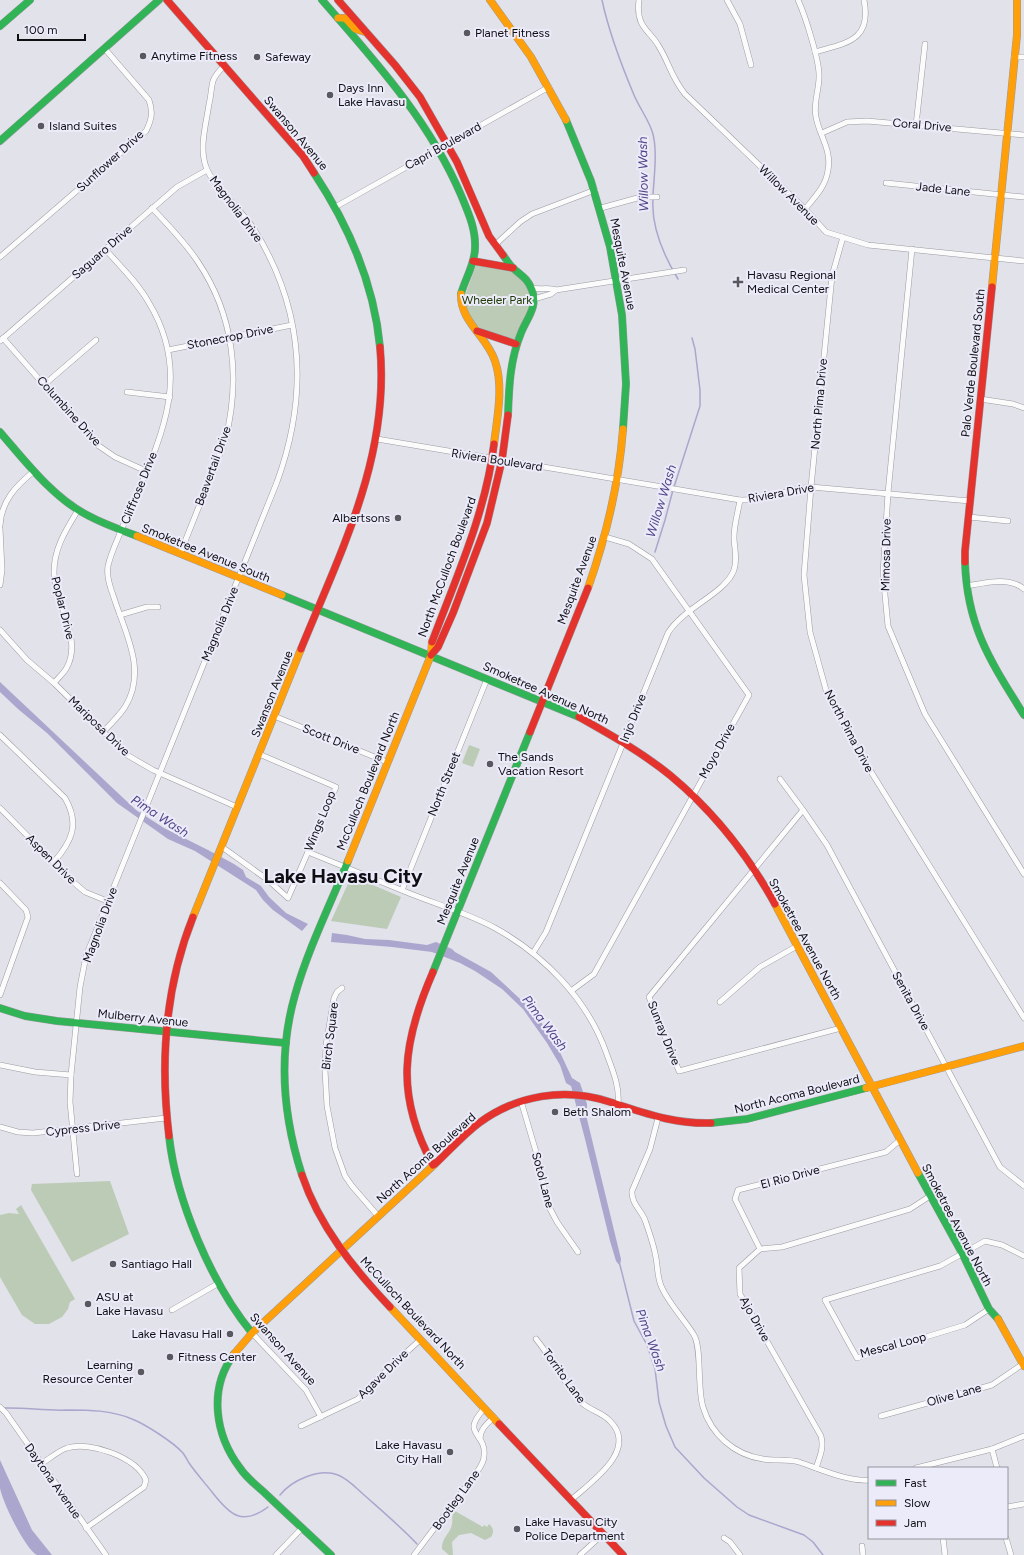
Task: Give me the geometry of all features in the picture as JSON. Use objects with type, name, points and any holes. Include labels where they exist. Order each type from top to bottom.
[{"type":"main road","points":[[0,26],[30,0]]},
{"type":"main road","points":[[0,141],[159,0]]},
{"type":"main road","name":"Swanson Avenue","points":[[167,0],[303,156],[322,181],[352,235],[363,264],[372,294],[378,324],[381,354],[382,385],[380,416],[369,477],[318,610],[191,920],[180,953],[170,995],[165,1032],[163,1082],[166,1118],[174,1168],[186,1210],[202,1250],[219,1283],[244,1324],[252,1333]]},
{"type":"main road","points":[[322,0],[394,82],[420,117],[439,148],[456,183],[470,216],[475,239],[473,262],[463,287],[461,302],[467,320],[477,332],[486,333],[516,344]]},
{"type":"main road","points":[[338,0],[395,65],[420,97],[448,144],[468,184],[484,224],[495,245],[513,268],[522,274],[532,288],[534,299],[531,314],[516,344],[509,380],[508,420],[502,460]]},
{"type":"main road","name":"Mesquite Avenue","points":[[433,1165],[420,1141],[411,1109],[407,1081],[408,1053],[411,1034],[417,1012],[588,588],[605,537],[617,479],[624,432],[626,388],[624,327],[618,281],[601,208],[573,132],[549,87],[530,55],[490,0]]},
{"type":"main road","name":"Palo Verde Boulevard South","points":[[1017,0],[1017,35],[965,551],[969,604],[974,620],[987,653],[1024,715]]},
{"type":"main road","points":[[338,18],[345,18],[355,29],[366,32]]},
{"type":"main road","points":[[473,262],[513,268]]},
{"type":"main road","name":"North McCulloch Boulevard","points":[[430,655],[431,644],[473,533],[493,459],[498,405],[498,372],[490,350],[477,332]]},
{"type":"main road","name":"Smoketree Avenue South","points":[[0,432],[52,490],[78,510],[102,523],[430,655]]},
{"type":"main road","name":"North McCulloch Boulevard","points":[[430,655],[438,647],[474,561],[493,504],[502,460]]},
{"type":"main road","points":[[473,533],[477,538],[472,554],[474,561]]},
{"type":"main road","name":"Smoketree Avenue North","points":[[430,655],[592,724],[623,742],[665,772],[692,795],[730,838],[770,895],[873,1086],[930,1196],[962,1253],[989,1308],[1000,1321],[1023,1365]]},
{"type":"main road","name":"McCulloch Boulevard North","points":[[430,655],[301,976],[294,997],[286,1043],[286,1102],[289,1125],[299,1166],[315,1206],[342,1250],[371,1287],[623,1555]]},
{"type":"main road","name":"Mulberry Avenue","points":[[0,1008],[33,1017],[77,1023],[286,1043]]},
{"type":"main road","name":"North Acoma Boulevard","points":[[331,1555],[241,1470],[230,1453],[220,1431],[217,1414],[217,1399],[222,1376],[236,1350],[252,1333],[479,1123],[492,1114],[521,1101],[536,1097],[569,1094],[599,1098],[658,1118],[690,1123],[728,1122],[747,1119],[1024,1046]]},
{"type":"street","name":"Willow Avenue","points":[[639,0],[638,9],[642,25],[657,43],[677,85],[805,209],[826,232],[868,245],[1024,261]]},
{"type":"street","points":[[727,0],[740,24],[752,65]]},
{"type":"street","points":[[798,0],[814,52],[819,76],[815,110],[816,119],[827,148],[828,170],[826,180],[820,191],[805,209]]},
{"type":"street","points":[[814,52],[850,41],[859,34],[864,26],[866,17],[864,0]]},
{"type":"street","points":[[916,124],[925,44]]},
{"type":"street","name":"Sunflower Drive","points":[[0,257],[146,131],[152,119],[152,109],[149,100],[105,49]]},
{"type":"street","points":[[1014,57],[1024,57]]},
{"type":"street","name":"Magnolia Drive","points":[[77,1174],[70,1102],[71,1075],[80,987],[86,956],[277,482],[291,440],[297,396],[298,374],[296,352],[292,325],[282,288],[264,247],[240,210],[217,185],[208,170],[203,154],[203,138],[213,81],[224,66]]},
{"type":"street","name":"Capri Boulevard","points":[[337,206],[549,87]]},
{"type":"street","name":"Coral Drive","points":[[822,132],[847,122],[857,121],[916,124],[1024,135]]},
{"type":"street","name":"Saguaro Drive","points":[[2,339],[177,187],[208,170]]},
{"type":"street","name":"Jade Lane","points":[[886,183],[1024,197]]},
{"type":"street","points":[[495,245],[520,222],[532,214],[595,190]]},
{"type":"street","points":[[601,208],[641,197],[657,197]]},
{"type":"street","name":"Beavertail Drive","points":[[152,208],[187,248],[206,276],[221,307],[230,337],[234,373],[233,402],[220,457],[180,554]]},
{"type":"street","name":"North Pima Drive","points":[[843,238],[832,276],[811,487],[804,575],[810,632],[826,690],[854,746],[1024,1018]]},
{"type":"street","name":"Cliffrose Drive","points":[[103,732],[125,707],[135,678],[133,654],[109,582],[107,571],[165,423],[170,396],[171,373],[168,350],[160,324],[149,301],[105,249]]},
{"type":"street","name":"Mimosa Drive","points":[[912,249],[888,493],[883,574],[888,626],[925,714],[1024,874]]},
{"type":"street","points":[[532,288],[541,290],[551,288],[556,290],[684,270]]},
{"type":"street","points":[[534,299],[551,294],[556,290]]},
{"type":"street","name":"Stonecrop Drive","points":[[168,350],[292,325]]},
{"type":"street","name":"Columbine Drive","points":[[2,339],[45,384],[102,449],[115,458],[146,471]]},
{"type":"street","points":[[45,384],[96,340]]},
{"type":"street","points":[[127,392],[170,396]]},
{"type":"street","points":[[980,399],[1013,404],[1024,408]]},
{"type":"street","name":"Riviera Boulevard","points":[[377,439],[617,479]]},
{"type":"street","points":[[0,585],[2,573],[0,527],[3,508],[10,495],[19,484],[34,471]]},
{"type":"street","name":"Riviera Drive","points":[[617,479],[740,500],[756,499],[788,490],[811,487],[970,501]]},
{"type":"street","name":"Injo Drive","points":[[533,953],[546,932],[668,633],[680,618],[689,610],[723,585],[730,577],[734,569],[736,554],[734,537],[740,500]]},
{"type":"street","name":"Poplar Drive","points":[[54,683],[66,669],[72,648],[71,636],[56,591],[54,577],[55,563],[60,542],[78,510]]},
{"type":"street","points":[[969,517],[1008,521]]},
{"type":"street","name":"Moyo Drive","points":[[571,991],[594,974],[692,795],[749,695],[652,559],[629,544],[605,537]]},
{"type":"street","points":[[967,586],[983,583],[1003,582],[1013,583],[1024,589]]},
{"type":"street","points":[[120,615],[146,607],[158,607]]},
{"type":"street","name":"Mariposa Drive","points":[[0,630],[27,660],[54,683],[127,755],[144,766],[237,807]]},
{"type":"street","name":"North Street","points":[[402,890],[487,679]]},
{"type":"street","name":"Scott Drive","points":[[274,716],[387,762]]},
{"type":"street","points":[[0,735],[65,798],[72,812],[73,827],[70,839],[66,848],[54,862]]},
{"type":"street","name":"Wings Loop","points":[[220,850],[268,880],[288,898],[336,787],[259,754]]},
{"type":"street","name":"Senita Drive","points":[[780,779],[827,845],[1000,1167],[1024,1186]]},
{"type":"street","name":"Aspen Drive","points":[[0,808],[72,881],[85,892],[107,901]]},
{"type":"street","name":"Sunray Drive","points":[[803,810],[649,997],[679,1071],[841,1028]]},
{"type":"street","points":[[308,852],[494,928],[533,953],[571,991],[594,1026],[604,1045],[618,1088],[618,1104]]},
{"type":"street","points":[[0,883],[28,913],[0,995]]},
{"type":"street","points":[[720,1002],[760,967],[797,946]]},
{"type":"street","name":"Birch Square","points":[[342,988],[334,998],[326,1045],[326,1106],[335,1148],[345,1176],[378,1216]]},
{"type":"street","points":[[0,1065],[36,1072],[71,1075]]},
{"type":"street","name":"Sotol Lane","points":[[521,1101],[539,1162],[547,1204],[557,1222],[578,1252]]},
{"type":"street","name":"Cypress Drive","points":[[0,1127],[28,1134],[166,1118]]},
{"type":"street","points":[[658,1118],[650,1149],[632,1194],[634,1202],[643,1216],[652,1242],[661,1287],[696,1340],[701,1400],[705,1414],[718,1435],[740,1452],[758,1458],[789,1460],[856,1480],[868,1480]]},
{"type":"street","name":"El Rio Drive","points":[[760,1249],[735,1199],[738,1190],[886,1152],[900,1140]]},
{"type":"street","points":[[760,1249],[782,1247],[910,1209],[930,1196]]},
{"type":"street","points":[[962,1253],[985,1241],[1002,1245],[1024,1256]]},
{"type":"street","name":"Ajo Drive","points":[[760,1249],[739,1268],[740,1294],[821,1436],[823,1444],[822,1451],[816,1468]]},
{"type":"street","name":"Mescal Loop","points":[[962,1253],[940,1266],[825,1300],[856,1358],[965,1325],[989,1308]]},
{"type":"street","points":[[172,1310],[219,1283]]},
{"type":"street","name":"Swanson Avenue","points":[[252,1333],[306,1390],[321,1416]]},
{"type":"street","name":"Agave Drive","points":[[301,1426],[358,1399],[376,1380],[421,1339]]},
{"type":"street","name":"Torrito Lane","points":[[536,1339],[586,1407],[609,1419],[615,1426],[619,1439],[619,1448],[615,1457],[606,1468],[571,1500]]},
{"type":"street","name":"Olive Lane","points":[[881,1416],[992,1385],[1023,1365]]},
{"type":"street","name":"Daytona Avenue","points":[[0,1407],[6,1413],[106,1555]]},
{"type":"street","name":"Bootleg Lane","points":[[414,1555],[474,1476],[482,1463],[484,1449],[476,1433],[474,1424],[476,1418],[485,1408]]},
{"type":"street","points":[[480,1440],[480,1434],[483,1429],[494,1417]]},
{"type":"street","points":[[932,1466],[992,1449],[1024,1436]]},
{"type":"street","points":[[41,1464],[66,1449],[85,1447],[120,1456],[130,1462],[141,1472],[146,1480],[144,1486],[86,1528]]},
{"type":"street","points":[[992,1449],[997,1467]]},
{"type":"street","points":[[1008,1507],[1024,1504]]},
{"type":"street","points":[[276,1555],[302,1528]]},
{"type":"street","points":[[580,1555],[603,1534]]},
{"type":"street","points":[[724,1538],[730,1542],[740,1555]]},
{"type":"street","points":[[944,1539],[945,1555]]},
{"type":"street","points":[[1006,1539],[1011,1555]]},
{"type":"street","points":[[862,1546],[863,1555]]},
{"type":"green space","name":"Wheeler Park","points":[[476,265],[508,269],[518,274],[525,283],[530,293],[529,310],[514,340],[481,329],[473,322],[467,312],[465,296]]},
{"type":"green space","points":[[469,745],[480,749],[473,767],[462,763]]},
{"type":"green space","points":[[351,877],[401,897],[387,929],[331,921]]},
{"type":"green space","points":[[110,1181],[129,1234],[72,1262],[31,1190],[32,1184]]},
{"type":"green space","points":[[21,1205],[75,1299],[70,1302],[68,1309],[62,1317],[49,1324],[35,1324],[22,1315],[0,1277],[0,1215],[9,1213],[19,1214],[16,1209]]},
{"type":"green space","points":[[455,1511],[483,1527],[484,1525],[487,1527],[489,1524],[493,1529],[493,1532],[491,1537],[485,1540],[471,1533],[459,1535],[452,1542],[453,1555],[449,1555],[442,1549],[442,1545],[450,1530]]},
{"type":"shaded area","points":[[0,682],[136,810],[164,828],[234,864],[243,870],[246,877],[261,886],[269,897],[286,913],[308,924],[302,931],[273,910],[256,890],[195,851],[168,839],[117,803],[47,733],[0,692]]},
{"type":"shaded area","points":[[332,933],[365,939],[389,940],[427,945],[436,942],[452,949],[491,972],[532,1010],[558,1048],[572,1078],[580,1083],[587,1104],[587,1119],[621,1259],[620,1266],[616,1261],[610,1241],[571,1086],[566,1083],[560,1065],[547,1043],[523,1009],[502,989],[460,963],[432,952],[331,942]]},
{"type":"shaded area","points":[[0,1460],[32,1530],[52,1555],[37,1555],[26,1544],[21,1535],[5,1503],[0,1488]]},
{"type":"waterway","name":"Willow Wash","points":[[602,0],[620,60],[636,100],[650,126],[654,138],[655,163],[653,195]]},
{"type":"waterway","name":"Willow Wash","points":[[653,199],[656,231],[663,251],[678,279]]},
{"type":"waterway","name":"Willow Wash","points":[[674,487],[700,406],[700,390],[695,349],[692,338]]},
{"type":"waterway","name":"Willow Wash","points":[[655,552],[673,490]]},
{"type":"waterway","name":"Pima Wash","points":[[620,1265],[634,1321],[647,1345],[655,1369],[659,1402],[666,1426],[675,1447],[704,1478],[737,1507],[749,1515],[804,1535],[813,1542],[823,1555]]},
{"type":"waterway","points":[[3,1408],[92,1410],[108,1412],[138,1421],[166,1439],[183,1453],[218,1500],[230,1512],[243,1517],[251,1516],[268,1507]]},
{"type":"waterway","points":[[280,1495],[299,1480],[314,1474],[331,1473],[338,1475],[351,1483],[417,1544]]},
{"type":"traffic: fast","points":[[0,26],[30,0]]},
{"type":"traffic: fast","points":[[0,141],[159,0]]},
{"type":"traffic: fast","points":[[322,0],[381,69],[417,116],[433,141],[461,195],[473,227],[475,241],[475,254],[472,266],[461,294]]},
{"type":"traffic: fast","points":[[566,120],[591,181],[610,247],[622,315],[626,384],[623,429]]},
{"type":"traffic: fast","points":[[314,173],[327,193],[349,234],[358,256],[372,300],[380,347]]},
{"type":"traffic: fast","points":[[503,255],[511,266],[528,282],[532,290],[534,302],[514,353],[508,415]]},
{"type":"traffic: fast","points":[[0,432],[30,467],[64,500],[76,509],[95,519],[137,536]]},
{"type":"traffic: fast","points":[[965,562],[970,606],[976,625],[991,660],[1024,715]]},
{"type":"traffic: fast","points":[[282,595],[579,717]]},
{"type":"traffic: fast","points":[[433,972],[530,732]]},
{"type":"traffic: fast","points":[[302,1175],[290,1130],[287,1108],[285,1085],[286,1040],[300,978],[348,861]]},
{"type":"traffic: fast","points":[[0,1008],[25,1016],[57,1021],[286,1043]]},
{"type":"traffic: fast","points":[[711,1123],[747,1119],[866,1088]]},
{"type":"traffic: fast","points":[[169,1136],[179,1187],[198,1240],[223,1290],[237,1313],[252,1333]]},
{"type":"traffic: fast","points":[[918,1173],[962,1253],[989,1309],[998,1319]]},
{"type":"traffic: fast","points":[[234,1354],[220,1382],[218,1397],[220,1427],[231,1455],[243,1472],[331,1555]]},
{"type":"traffic: slow","points":[[490,0],[531,57],[566,120]]},
{"type":"traffic: slow","points":[[992,287],[1017,35],[1017,0]]},
{"type":"traffic: slow","points":[[338,18],[345,18],[355,29],[365,32]]},
{"type":"traffic: slow","points":[[461,294],[465,313],[491,352],[498,371],[499,402],[494,444]]},
{"type":"traffic: slow","points":[[588,588],[611,510],[623,429]]},
{"type":"traffic: slow","points":[[137,536],[282,595]]},
{"type":"traffic: slow","points":[[348,861],[431,655],[432,642]]},
{"type":"traffic: slow","points":[[193,917],[301,649]]},
{"type":"traffic: slow","points":[[775,904],[918,1173]]},
{"type":"traffic: slow","points":[[866,1088],[1024,1046]]},
{"type":"traffic: slow","points":[[234,1354],[252,1333],[435,1164]]},
{"type":"traffic: slow","points":[[390,1307],[499,1424]]},
{"type":"traffic: slow","points":[[998,1319],[1024,1366]]},
{"type":"traffic: jam","points":[[167,0],[303,156],[314,173]]},
{"type":"traffic: jam","points":[[338,0],[395,65],[420,97],[457,162],[489,236],[503,255]]},
{"type":"traffic: jam","points":[[473,261],[513,268]]},
{"type":"traffic: jam","points":[[965,562],[992,287]]},
{"type":"traffic: jam","points":[[477,331],[516,344]]},
{"type":"traffic: jam","points":[[301,649],[346,539],[370,465],[378,426],[381,387],[380,347]]},
{"type":"traffic: jam","points":[[431,655],[438,647],[453,613],[487,523],[502,460],[508,415]]},
{"type":"traffic: jam","points":[[432,642],[477,520],[490,469],[494,444]]},
{"type":"traffic: jam","points":[[530,732],[588,588]]},
{"type":"traffic: jam","points":[[579,717],[638,752],[671,776],[701,804],[716,819],[742,852],[765,886],[775,904]]},
{"type":"traffic: jam","points":[[169,1136],[165,1080],[167,1025],[176,970],[193,917]]},
{"type":"traffic: jam","points":[[433,972],[415,1022],[409,1046],[407,1069],[408,1092],[413,1115],[421,1140],[433,1165]]},
{"type":"traffic: jam","points":[[435,1164],[473,1128],[494,1113],[525,1100],[542,1096],[576,1095],[593,1097],[647,1114],[672,1120],[711,1123]]},
{"type":"traffic: jam","points":[[302,1175],[318,1212],[339,1246],[363,1278],[390,1307]]},
{"type":"traffic: jam","points":[[499,1424],[623,1555]]},
{"type":"place","name":"Planet Fitness","points":[[467,33]]},
{"type":"place","name":"Anytime Fitness","points":[[143,56]]},
{"type":"place","name":"Safeway","points":[[257,57]]},
{"type":"place","name":"Days Inn Lake Havasu","points":[[330,95]]},
{"type":"place","name":"Island Suites","points":[[41,126]]},
{"type":"place","name":"Havasu Regional Medical Center","points":[[738,282]]},
{"type":"place","name":"Albertsons","points":[[398,518]]},
{"type":"place","name":"The Sands Vacation Resort","points":[[490,764]]},
{"type":"place","name":"Beth Shalom","points":[[555,1112]]},
{"type":"place","name":"Santiago Hall","points":[[113,1264]]},
{"type":"place","name":"ASU at Lake Havasu","points":[[88,1304]]},
{"type":"place","name":"Lake Havasu Hall","points":[[230,1334]]},
{"type":"place","name":"Fitness Center","points":[[170,1357]]},
{"type":"place","name":"Learning Resource Center","points":[[141,1372]]},
{"type":"place","name":"Lake Havasu City Hall","points":[[450,1452]]},
{"type":"place","name":"Lake Havasu City Police Department","points":[[517,1529]]},
{"type":"district","name":"Lake Havasu City","points":[[343,876]]}]
